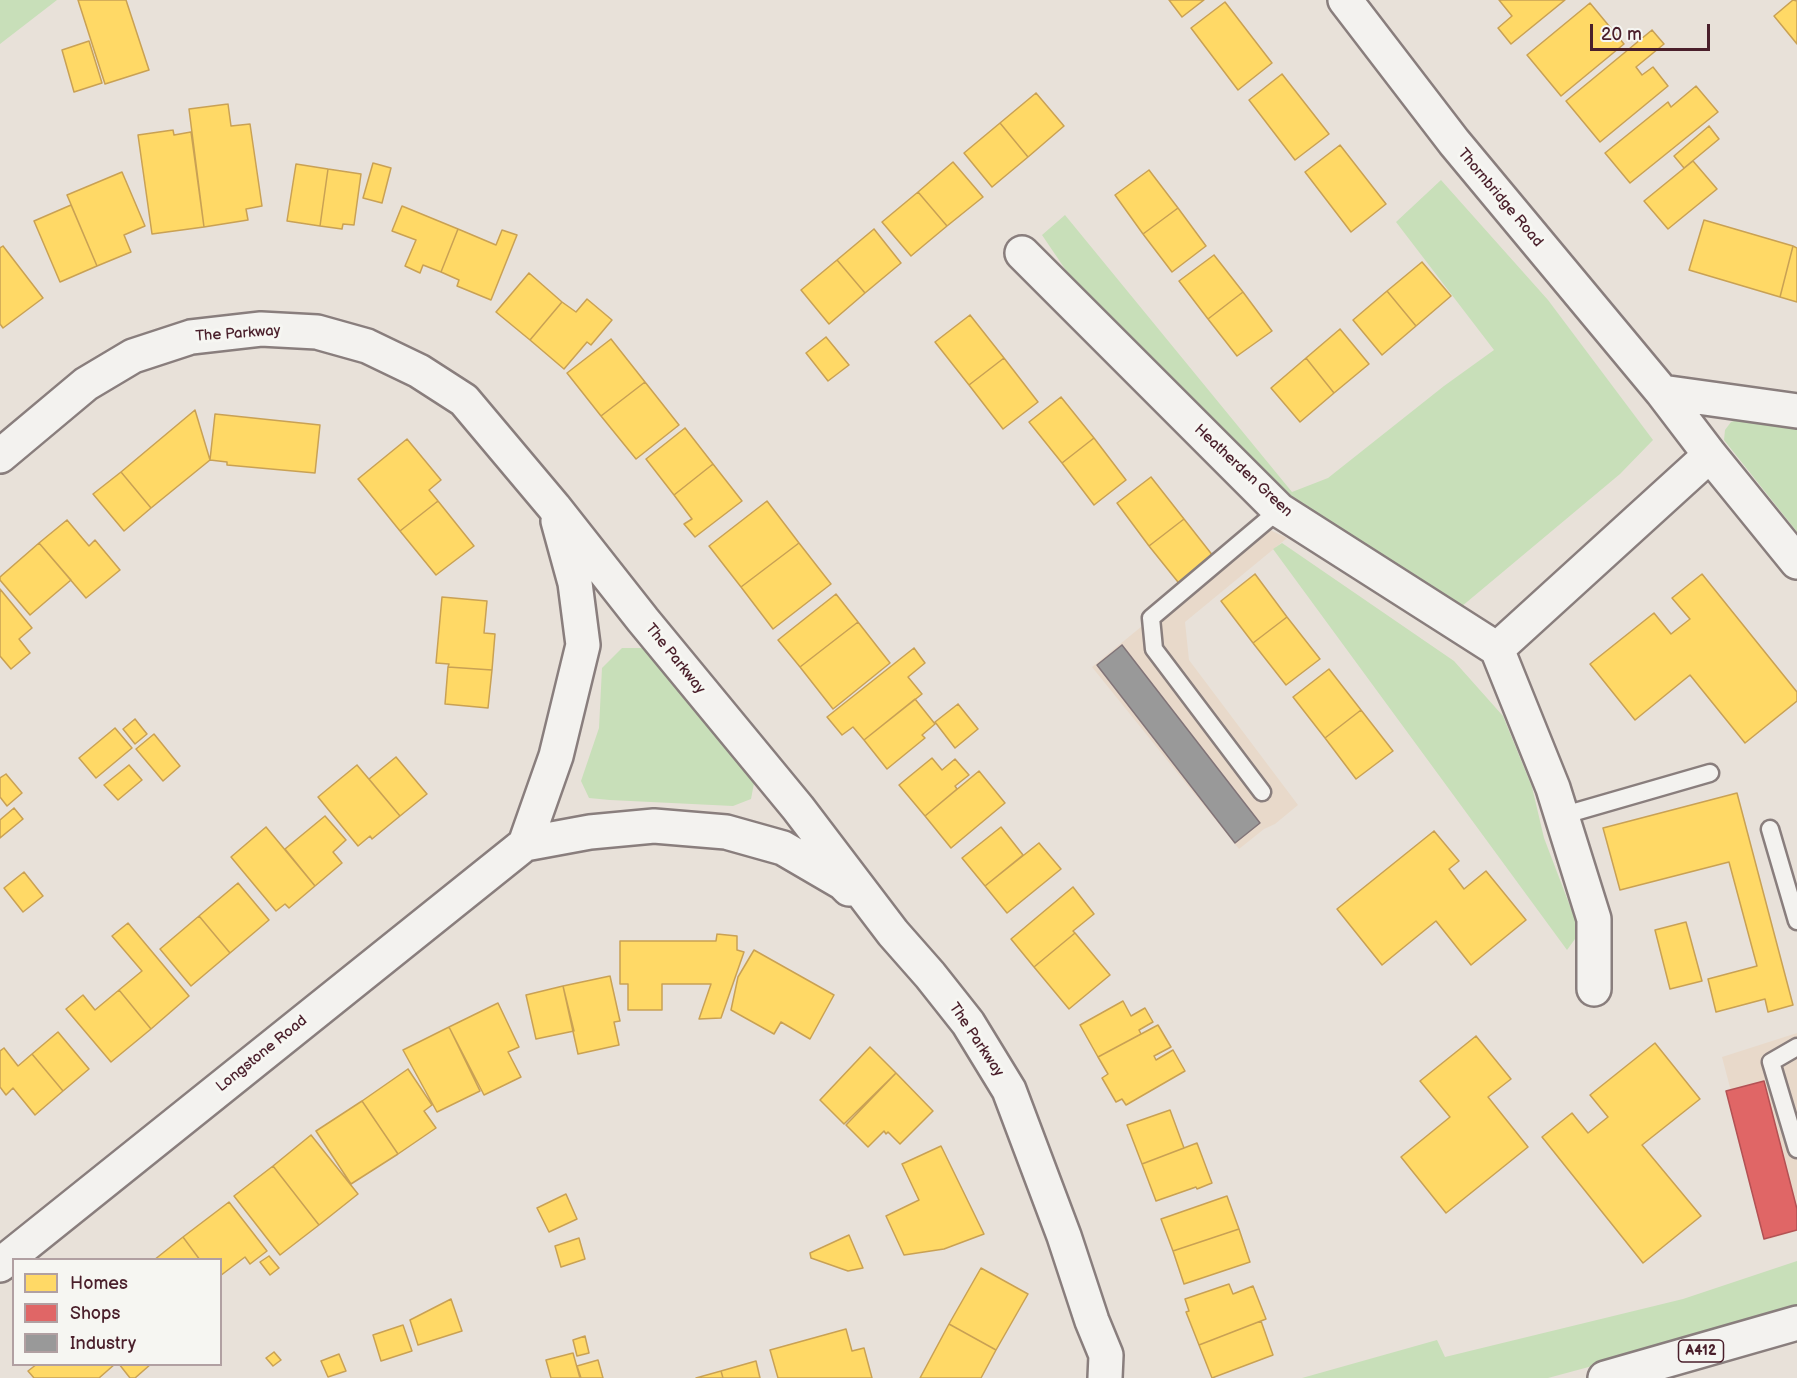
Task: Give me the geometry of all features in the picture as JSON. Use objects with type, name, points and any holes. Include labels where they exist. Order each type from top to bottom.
[{"type":"street","name":"Thornbridge Road","points":[[1345,0],[1454,142],[1662,392],[1797,562]]},
{"type":"street","name":"Heatherden Green","points":[[1022,253],[1279,510],[1497,649]]},
{"type":"street","name":"The Parkway","points":[[0,456],[86,384],[133,356],[191,337],[261,329],[317,332],[367,346],[419,371],[464,400],[554,507],[643,620],[798,808],[893,933],[968,1023],[1009,1090],[1106,1356],[1105,1378]]},
{"type":"street","points":[[1662,392],[1797,411]]},
{"type":"street","points":[[1594,989],[1594,919],[1557,802],[1497,649],[1710,455]]},
{"type":"street","points":[[554,507],[576,583],[583,645],[556,756],[525,844],[590,832],[654,826],[726,832],[783,848],[843,883],[893,933]]},
{"type":"street","name":"Longstone Road","points":[[0,1265],[525,844]]},
{"type":"street","name":"A412","points":[[1605,1378],[1797,1323]]},
{"type":"lane","points":[[1262,792],[1154,649],[1151,618],[1279,510]]},
{"type":"lane","points":[[1557,802],[1710,773]]},
{"type":"lane","points":[[1770,829],[1797,921]]},
{"type":"lane","points":[[1797,1047],[1772,1062],[1797,1149]]},
{"type":"shaded area","points":[[1255,523],[1287,538],[1185,622],[1189,660],[1298,805],[1239,849],[1092,667],[1218,564]]},
{"type":"shaded area","points":[[1797,1033],[1797,1231],[1770,1239],[1722,1057]]},
{"type":"green space","points":[[0,0],[57,0],[0,44]]},
{"type":"green space","points":[[1441,180],[1548,300],[1653,440],[1620,474],[1455,612],[1331,541],[1120,350],[1042,235],[1065,215],[1292,492],[1328,478],[1444,386],[1494,350],[1396,222]]},
{"type":"green space","points":[[1744,418],[1797,428],[1797,532],[1724,440],[1725,430],[1731,422]]},
{"type":"green space","points":[[1282,543],[1454,661],[1503,716],[1532,787],[1544,838],[1578,927],[1575,939],[1567,950],[1273,549]]},
{"type":"green space","points":[[622,648],[648,648],[755,778],[751,799],[733,806],[589,798],[581,781],[599,728],[602,668]]},
{"type":"green space","points":[[1797,1261],[1797,1305],[1722,1331],[1548,1378],[1302,1378],[1437,1340],[1445,1357],[1683,1299]]},
{"type":"building: Homes","points":[[78,0],[126,0],[149,70],[105,84]]},
{"type":"building: Homes","points":[[1169,0],[1204,0],[1182,17]]},
{"type":"building: Homes","points":[[1499,0],[1565,0],[1511,44],[1498,28],[1512,16]]},
{"type":"building: Homes","points":[[1793,0],[1797,1],[1797,44],[1774,16]]},
{"type":"building: Homes","points":[[1225,2],[1272,63],[1238,90],[1191,28]]},
{"type":"building: Homes","points":[[1590,3],[1624,44],[1561,96],[1527,55]]},
{"type":"building: Homes","points":[[1652,30],[1664,44],[1636,67],[1642,75],[1653,67],[1668,86],[1600,142],[1566,101]]},
{"type":"building: Homes","points":[[89,41],[102,83],[74,92],[62,50]]},
{"type":"building: Homes","points":[[1282,74],[1329,134],[1295,160],[1249,100]]},
{"type":"building: Homes","points":[[1696,86],[1718,112],[1630,183],[1605,153],[1668,102],[1671,107]]},
{"type":"building: Homes","points":[[1036,93],[1064,126],[1028,157],[1000,123]]},
{"type":"building: Homes","points":[[228,104],[231,126],[250,124],[262,206],[246,209],[248,220],[204,227],[189,109]]},
{"type":"building: Homes","points":[[1000,123],[1028,157],[992,187],[964,153]]},
{"type":"building: Homes","points":[[1709,126],[1719,139],[1684,168],[1674,156]]},
{"type":"building: Homes","points":[[173,130],[174,135],[191,132],[204,227],[152,234],[138,135]]},
{"type":"building: Homes","points":[[1340,145],[1386,204],[1351,232],[1305,172]]},
{"type":"building: Homes","points":[[1693,161],[1717,189],[1668,229],[1644,201]]},
{"type":"building: Homes","points":[[953,162],[983,197],[947,226],[918,192]]},
{"type":"building: Homes","points":[[373,163],[391,168],[382,203],[363,198]]},
{"type":"building: Homes","points":[[296,164],[328,169],[320,226],[287,221]]},
{"type":"building: Homes","points":[[328,169],[361,174],[354,225],[343,224],[342,229],[320,226]]},
{"type":"building: Homes","points":[[1149,170],[1178,208],[1143,234],[1115,195]]},
{"type":"building: Homes","points":[[122,172],[145,226],[124,235],[131,252],[97,266],[67,195]]},
{"type":"building: Homes","points":[[918,192],[947,226],[911,256],[882,222]]},
{"type":"building: Homes","points":[[71,205],[97,266],[60,282],[34,221]]},
{"type":"building: Homes","points":[[402,206],[458,229],[441,272],[423,265],[420,273],[405,266],[416,240],[392,231]]},
{"type":"building: Homes","points":[[1178,208],[1206,246],[1172,272],[1143,234]]},
{"type":"building: Homes","points":[[1704,220],[1793,246],[1780,297],[1689,270]]},
{"type":"building: Homes","points":[[458,229],[496,245],[502,230],[517,235],[491,300],[457,286],[459,280],[441,272]]},
{"type":"building: Homes","points":[[874,229],[901,263],[865,293],[837,260]]},
{"type":"building: Homes","points":[[3,246],[43,298],[3,328],[0,324],[0,248]]},
{"type":"building: Homes","points":[[1793,246],[1797,248],[1797,302],[1780,297]]},
{"type":"building: Homes","points":[[1214,255],[1243,292],[1208,319],[1179,281]]},
{"type":"building: Homes","points":[[837,260],[865,293],[829,324],[801,290]]},
{"type":"building: Homes","points":[[1422,262],[1451,296],[1416,326],[1387,291]]},
{"type":"building: Homes","points":[[529,273],[562,302],[530,340],[496,312]]},
{"type":"building: Homes","points":[[1387,291],[1416,326],[1382,355],[1353,320]]},
{"type":"building: Homes","points":[[1243,292],[1272,331],[1237,356],[1208,319]]},
{"type":"building: Homes","points":[[587,299],[612,320],[591,345],[587,342],[564,369],[530,340],[562,302],[576,312]]},
{"type":"building: Homes","points":[[970,315],[1004,358],[969,385],[935,342]]},
{"type":"building: Homes","points":[[1340,329],[1369,364],[1334,393],[1306,358]]},
{"type":"building: Homes","points":[[826,337],[849,365],[828,381],[806,353]]},
{"type":"building: Homes","points":[[611,339],[645,382],[601,416],[567,373]]},
{"type":"building: Homes","points":[[1004,358],[1038,402],[1003,429],[969,385]]},
{"type":"building: Homes","points":[[1306,358],[1334,393],[1300,422],[1271,388]]},
{"type":"building: Homes","points":[[645,382],[679,425],[636,459],[601,416]]},
{"type":"building: Homes","points":[[1061,397],[1094,438],[1062,463],[1029,422]]},
{"type":"building: Homes","points":[[195,410],[210,460],[151,508],[121,472]]},
{"type":"building: Homes","points":[[215,414],[320,425],[315,473],[227,465],[227,462],[210,460]]},
{"type":"building: Homes","points":[[685,428],[713,464],[674,495],[646,459]]},
{"type":"building: Homes","points":[[1094,438],[1126,480],[1094,505],[1062,463]]},
{"type":"building: Homes","points":[[407,439],[441,480],[429,490],[438,501],[400,531],[358,479]]},
{"type":"building: Homes","points":[[713,464],[742,501],[695,537],[684,524],[692,519],[674,495]]},
{"type":"building: Homes","points":[[121,472],[151,508],[124,531],[93,494]]},
{"type":"building: Homes","points":[[1151,477],[1184,519],[1149,546],[1117,503]]},
{"type":"building: Homes","points":[[438,501],[474,546],[436,575],[400,531]]},
{"type":"building: Homes","points":[[767,501],[799,543],[741,587],[709,546]]},
{"type":"building: Homes","points":[[1184,519],[1217,561],[1182,587],[1149,546]]},
{"type":"building: Homes","points":[[67,520],[89,546],[95,540],[120,570],[86,598],[39,543]]},
{"type":"building: Homes","points":[[39,543],[71,580],[30,615],[0,580],[0,577]]},
{"type":"building: Homes","points":[[799,543],[831,584],[773,629],[741,587]]},
{"type":"building: Homes","points":[[1255,574],[1287,617],[1253,643],[1221,601]]},
{"type":"building: Homes","points":[[1702,574],[1797,692],[1797,701],[1745,743],[1690,675],[1635,720],[1590,664],[1654,613],[1671,634],[1690,619],[1672,598]]},
{"type":"building: Homes","points":[[0,589],[32,628],[19,639],[30,653],[11,669],[0,656]]},
{"type":"building: Homes","points":[[836,594],[858,622],[800,667],[778,640]]},
{"type":"building: Homes","points":[[442,597],[487,601],[484,633],[495,634],[492,670],[448,667],[449,664],[436,663]]},
{"type":"building: Homes","points":[[1287,617],[1320,659],[1286,685],[1253,643]]},
{"type":"building: Homes","points":[[858,622],[890,663],[833,709],[800,667]]},
{"type":"building: Homes","points":[[914,648],[925,663],[908,677],[922,694],[864,740],[853,727],[842,735],[827,717]]},
{"type":"building: Homes","points":[[448,667],[492,670],[488,708],[445,704]]},
{"type":"building: Homes","points":[[1329,669],[1361,710],[1325,738],[1293,697]]},
{"type":"building: Homes","points":[[915,699],[935,724],[922,735],[925,738],[887,769],[864,740]]},
{"type":"building: Homes","points":[[958,704],[978,729],[955,748],[935,722]]},
{"type":"building: Homes","points":[[1361,710],[1393,751],[1356,779],[1325,738]]},
{"type":"building: Homes","points":[[135,719],[147,734],[135,744],[123,729]]},
{"type":"building: Homes","points":[[115,728],[132,748],[96,778],[79,758]]},
{"type":"building: Homes","points":[[154,734],[180,766],[163,781],[136,749]]},
{"type":"building: Homes","points":[[396,757],[427,794],[400,816],[369,779]]},
{"type":"building: Homes","points":[[932,758],[942,770],[955,759],[969,775],[955,786],[957,789],[925,816],[899,785]]},
{"type":"building: Homes","points":[[129,765],[142,780],[118,800],[104,785]]},
{"type":"building: Homes","points":[[357,765],[400,816],[372,839],[370,836],[358,846],[318,797]]},
{"type":"building: Homes","points":[[979,771],[1005,803],[951,848],[925,816]]},
{"type":"building: Homes","points":[[6,774],[22,793],[7,806],[0,797],[0,778]]},
{"type":"building: Homes","points":[[1737,793],[1793,1005],[1768,1012],[1765,999],[1716,1012],[1708,979],[1757,966],[1729,862],[1620,890],[1603,828]]},
{"type":"building: Homes","points":[[14,808],[23,819],[0,838],[0,820]]},
{"type":"building: Homes","points":[[325,816],[346,840],[333,852],[342,863],[315,886],[285,849]]},
{"type":"building: Homes","points":[[266,827],[315,886],[289,908],[285,904],[276,911],[231,857]]},
{"type":"building: Homes","points":[[1001,827],[1023,855],[985,886],[962,858]]},
{"type":"building: Homes","points":[[1434,831],[1459,861],[1449,869],[1464,889],[1486,871],[1526,920],[1471,965],[1436,921],[1382,965],[1337,909]]},
{"type":"building: Homes","points":[[1039,843],[1061,869],[1007,913],[985,886]]},
{"type":"building: Homes","points":[[24,872],[43,896],[23,912],[4,888]]},
{"type":"building: Homes","points":[[238,883],[269,920],[230,953],[199,916]]},
{"type":"building: Homes","points":[[1073,887],[1094,914],[1034,967],[1011,939]]},
{"type":"building: Homes","points":[[199,916],[230,953],[191,986],[160,949]]},
{"type":"building: Homes","points":[[1686,922],[1702,981],[1670,989],[1655,930]]},
{"type":"building: Homes","points":[[128,923],[189,996],[151,1029],[119,990],[142,971],[112,936]]},
{"type":"building: Homes","points":[[1075,933],[1110,975],[1069,1009],[1034,967]]},
{"type":"building: Homes","points":[[717,934],[737,936],[737,950],[744,952],[721,1018],[699,1019],[711,984],[662,984],[662,1010],[628,1010],[628,984],[620,984],[620,941],[716,941]]},
{"type":"building: Homes","points":[[754,950],[834,995],[810,1039],[781,1022],[774,1034],[731,1010],[738,977]]},
{"type":"building: Homes","points":[[610,976],[620,1021],[614,1022],[619,1045],[578,1054],[563,986]]},
{"type":"building: Homes","points":[[563,986],[574,1031],[536,1039],[526,995]]},
{"type":"building: Homes","points":[[119,990],[151,1029],[111,1062],[66,1009],[83,995],[95,1010]]},
{"type":"building: Homes","points":[[1123,1001],[1131,1016],[1145,1008],[1153,1022],[1139,1030],[1141,1034],[1098,1057],[1080,1025]]},
{"type":"building: Homes","points":[[498,1003],[519,1047],[508,1052],[521,1077],[484,1095],[449,1027]]},
{"type":"building: Homes","points":[[1158,1025],[1171,1047],[1154,1056],[1156,1060],[1173,1050],[1185,1071],[1126,1105],[1122,1099],[1116,1102],[1102,1078],[1108,1074],[1098,1057]]},
{"type":"building: Homes","points":[[449,1027],[480,1091],[437,1112],[403,1050]]},
{"type":"building: Homes","points":[[58,1032],[89,1069],[63,1091],[32,1054]]},
{"type":"building: Homes","points":[[1476,1036],[1511,1079],[1488,1097],[1528,1147],[1446,1213],[1401,1157],[1450,1117],[1420,1081]]},
{"type":"building: Homes","points":[[1655,1043],[1700,1099],[1642,1145],[1701,1216],[1643,1263],[1542,1137],[1572,1113],[1588,1133],[1608,1117],[1590,1095]]},
{"type":"building: Homes","points":[[870,1047],[896,1073],[844,1124],[820,1100]]},
{"type":"building: Homes","points":[[4,1048],[18,1066],[32,1054],[63,1091],[35,1115],[13,1088],[6,1095],[0,1087],[0,1051]]},
{"type":"building: Homes","points":[[408,1069],[432,1105],[424,1111],[436,1128],[398,1154],[362,1101]]},
{"type":"building: Homes","points":[[896,1073],[933,1111],[900,1144],[884,1131],[868,1147],[846,1125]]},
{"type":"building: Homes","points":[[362,1101],[398,1154],[351,1184],[316,1131]]},
{"type":"building: Homes","points":[[1170,1110],[1184,1148],[1142,1164],[1127,1125]]},
{"type":"building: Homes","points":[[311,1135],[358,1194],[319,1225],[273,1166]]},
{"type":"building: Homes","points":[[1197,1143],[1212,1183],[1156,1201],[1142,1164]]},
{"type":"building: Homes","points":[[941,1146],[984,1234],[944,1249],[904,1255],[886,1216],[919,1200],[902,1164]]},
{"type":"building: Homes","points":[[273,1166],[319,1225],[280,1255],[234,1196]]},
{"type":"building: Homes","points":[[566,1194],[577,1219],[549,1232],[537,1208]]},
{"type":"building: Homes","points":[[1227,1196],[1239,1229],[1173,1251],[1161,1219]]},
{"type":"building: Homes","points":[[229,1202],[267,1251],[250,1264],[245,1257],[222,1274],[222,1258],[199,1258],[183,1237]]},
{"type":"building: Homes","points":[[1239,1229],[1250,1262],[1184,1284],[1173,1251]]},
{"type":"building: Homes","points":[[849,1235],[863,1268],[848,1271],[811,1258],[810,1253]]},
{"type":"building: Homes","points":[[183,1237],[199,1258],[157,1258]]},
{"type":"building: Homes","points":[[579,1238],[585,1259],[561,1267],[555,1246]]},
{"type":"building: Homes","points":[[269,1256],[279,1268],[270,1275],[260,1262]]},
{"type":"building: Homes","points":[[981,1268],[1028,1294],[996,1350],[949,1324]]},
{"type":"building: Homes","points":[[1229,1284],[1233,1294],[1253,1286],[1266,1319],[1199,1345],[1186,1312],[1189,1311],[1185,1299]]},
{"type":"building: Homes","points":[[451,1299],[462,1331],[418,1345],[410,1320]]},
{"type":"building: Homes","points":[[1261,1321],[1273,1355],[1212,1378],[1199,1345]]},
{"type":"building: Homes","points":[[949,1324],[996,1350],[981,1378],[920,1378]]},
{"type":"building: Homes","points":[[403,1325],[412,1351],[381,1361],[373,1335]]},
{"type":"building: Homes","points":[[846,1329],[852,1351],[864,1348],[872,1378],[778,1378],[770,1350]]},
{"type":"building: Homes","points":[[585,1336],[589,1353],[577,1356],[573,1340]]},
{"type":"building: Homes","points":[[274,1352],[281,1360],[273,1366],[266,1358]]},
{"type":"building: Homes","points":[[573,1353],[580,1378],[551,1378],[546,1360]]},
{"type":"building: Homes","points":[[339,1354],[346,1371],[328,1377],[321,1361]]},
{"type":"building: Homes","points":[[598,1360],[603,1378],[581,1378],[577,1366]]},
{"type":"building: Homes","points":[[756,1361],[760,1378],[723,1378],[721,1371]]},
{"type":"building: Homes","points":[[34,1366],[113,1366],[99,1378],[34,1378],[28,1371]]},
{"type":"building: Homes","points":[[121,1366],[149,1366],[135,1378],[130,1378]]},
{"type":"building: Homes","points":[[721,1371],[723,1378],[696,1378]]},
{"type":"building: Shops","points":[[1764,1081],[1797,1209],[1797,1230],[1764,1239],[1726,1091]]},
{"type":"building: Industry","points":[[1122,645],[1260,823],[1235,843],[1097,665]]}]
